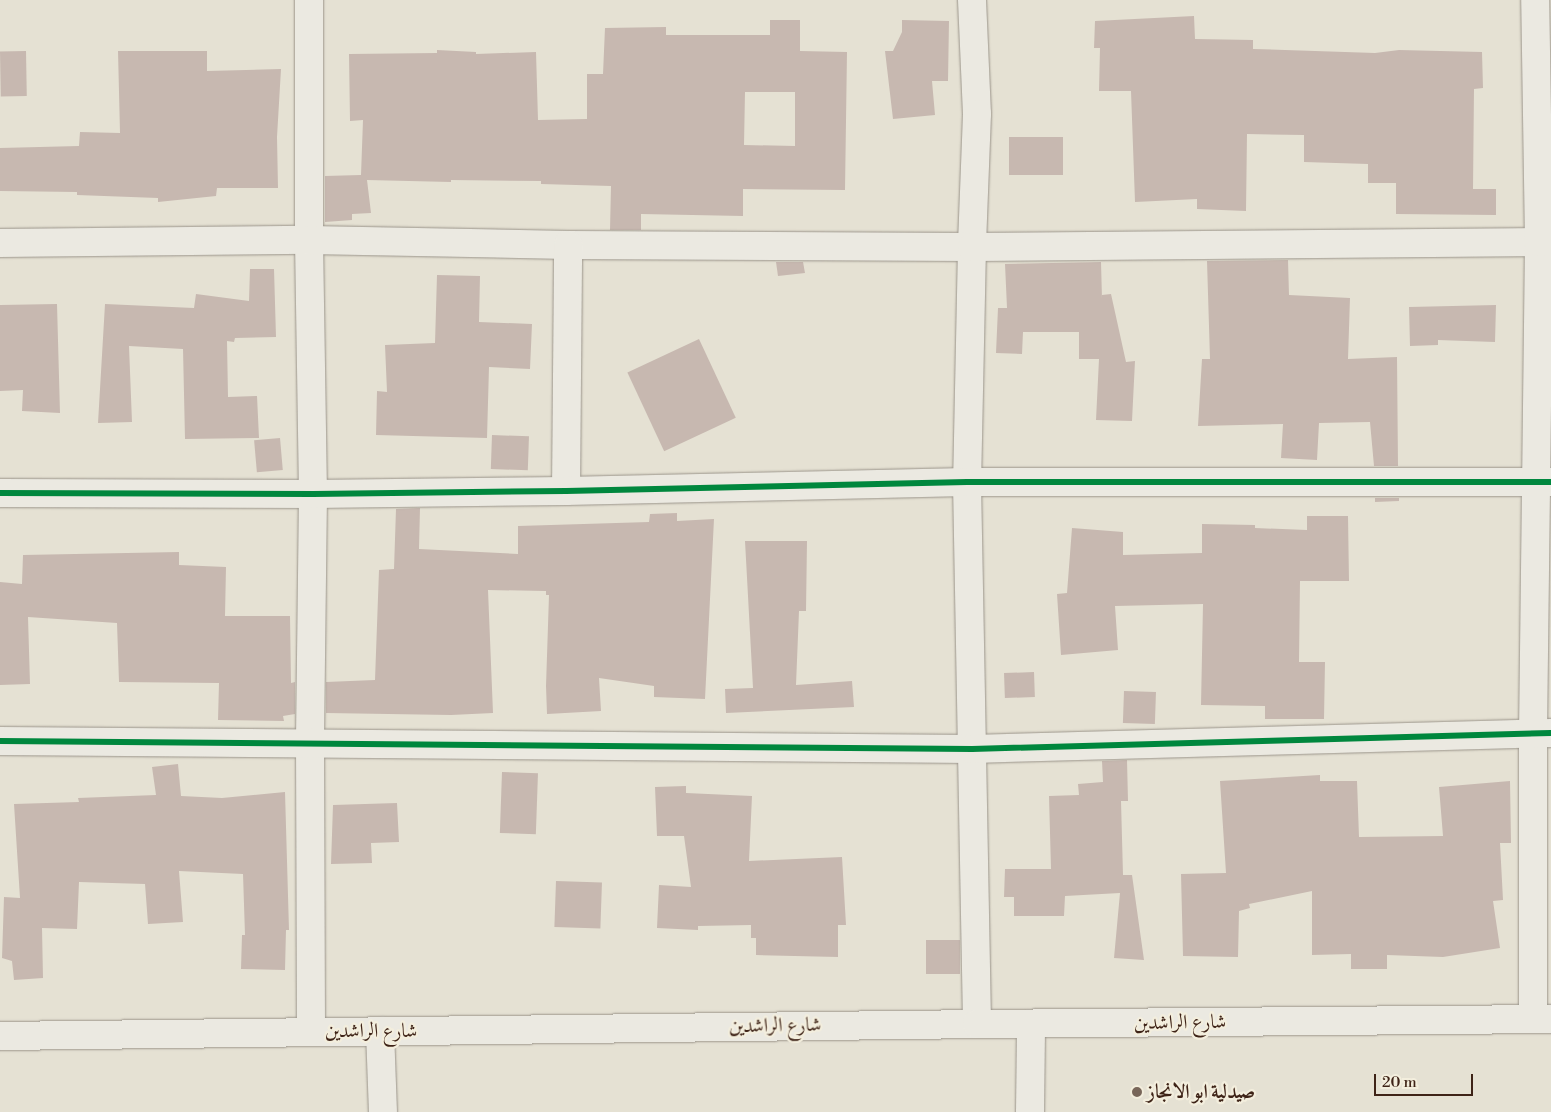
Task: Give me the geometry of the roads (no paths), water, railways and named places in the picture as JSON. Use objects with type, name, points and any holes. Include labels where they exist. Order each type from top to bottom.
[{"type":"street","points":[[309,0],[309,240],[313,494],[310,742],[311,1031]]},
{"type":"street","points":[[972,0],[977,114],[967,482],[977,1024]]},
{"type":"street","points":[[1535,0],[1545,242],[1542,1019]]},
{"type":"street","points":[[0,243],[309,240],[568,245],[972,247],[1545,242]]},
{"type":"street","points":[[566,491],[568,245]]},
{"type":"street","points":[[0,493],[313,494],[566,491],[967,482],[1543,482]]},
{"type":"street","points":[[0,741],[310,742],[972,750],[1542,733]]},
{"type":"street","name":"شارع الراشدين","points":[[0,1036],[311,1031],[1542,1019]]},
{"type":"street","points":[[1030,1112],[1031,1024]]},
{"type":"street","points":[[380,1031],[383,1112]]},
{"type":"place","name":"صيدلية ابو الانجاز","points":[[1137,1092]]}]
